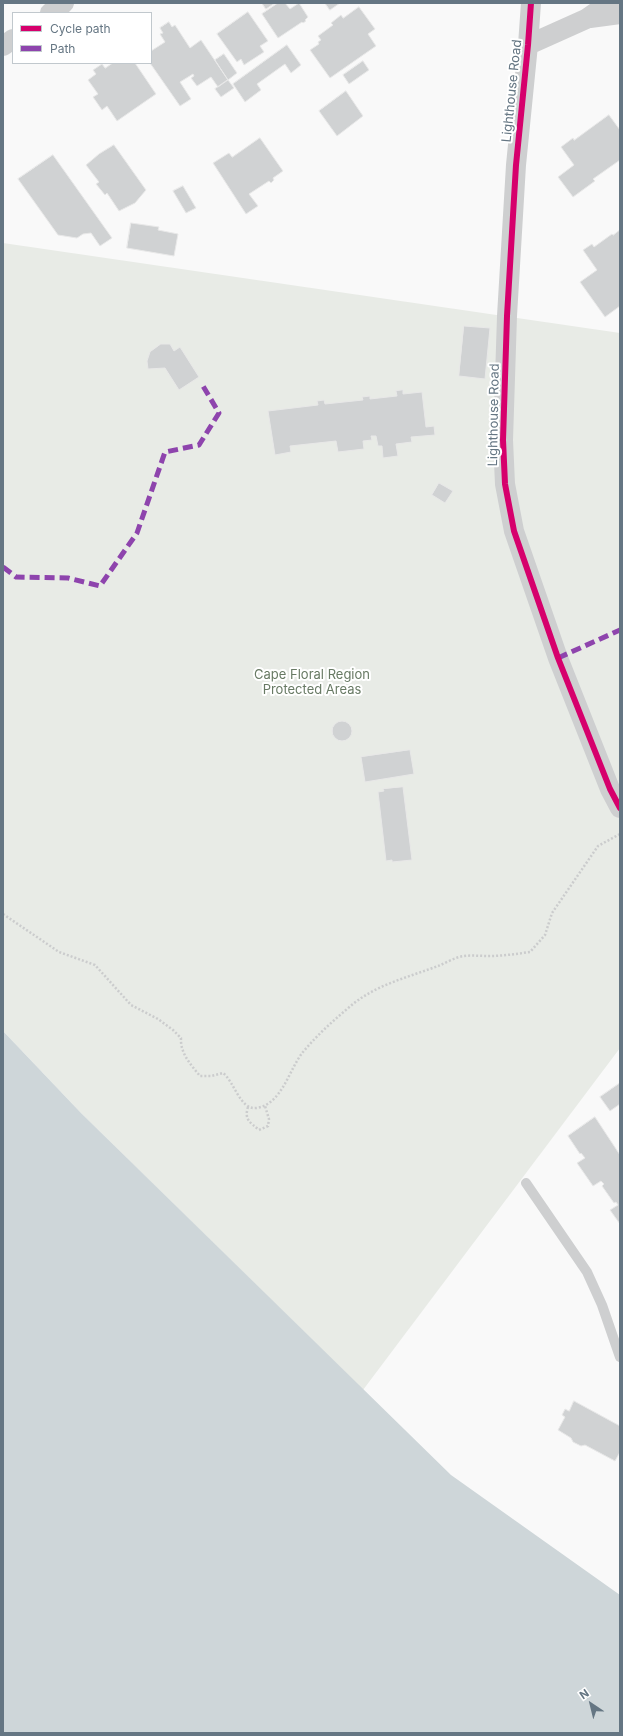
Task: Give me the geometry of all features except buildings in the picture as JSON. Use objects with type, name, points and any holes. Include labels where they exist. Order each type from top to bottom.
[{"type":"street","points":[[51,12],[64,3]]},
{"type":"street","name":"Lighthouse Road","points":[[531,3],[516,165],[508,308],[503,440],[505,484],[514,531],[558,658],[610,790],[620,808]]},
{"type":"street","points":[[528,45],[586,18],[609,3]]},
{"type":"street","points":[[586,18],[620,14]]},
{"type":"street","points":[[3,46],[12,40]]},
{"type":"lane","points":[[526,1183],[587,1272],[602,1306],[620,1357]]},
{"type":"path","points":[[3,914],[59,952],[95,964],[131,1005],[158,1018],[181,1038],[180,1045],[184,1055],[200,1076],[211,1076],[223,1073],[229,1077],[242,1102],[248,1107],[255,1109],[265,1106],[285,1086],[292,1067],[302,1053],[324,1029],[355,1003],[378,988],[462,956],[490,956],[530,952],[545,935],[552,913],[598,846],[620,834]]},
{"type":"path","points":[[248,1107],[246,1114],[249,1121],[259,1130],[268,1126],[269,1119],[265,1106]]},
{"type":"green space","name":"Cape Floral Region Protected Areas","points":[[3,243],[620,333],[620,1048],[363,1390],[81,1113],[3,1031]]},
{"type":"shaded area","points":[[3,1031],[81,1113],[451,1475],[620,1595],[620,1733],[3,1733]]},
{"type":"marked path","points":[[3,567],[16,577],[68,578],[100,586],[137,533],[165,452],[199,445],[219,413],[203,386]]},
{"type":"marked path","points":[[558,658],[620,630]]},
{"type":"cycle path","points":[[531,3],[516,165],[507,316],[503,440],[505,484],[514,531],[558,658],[610,789],[620,808]]}]
